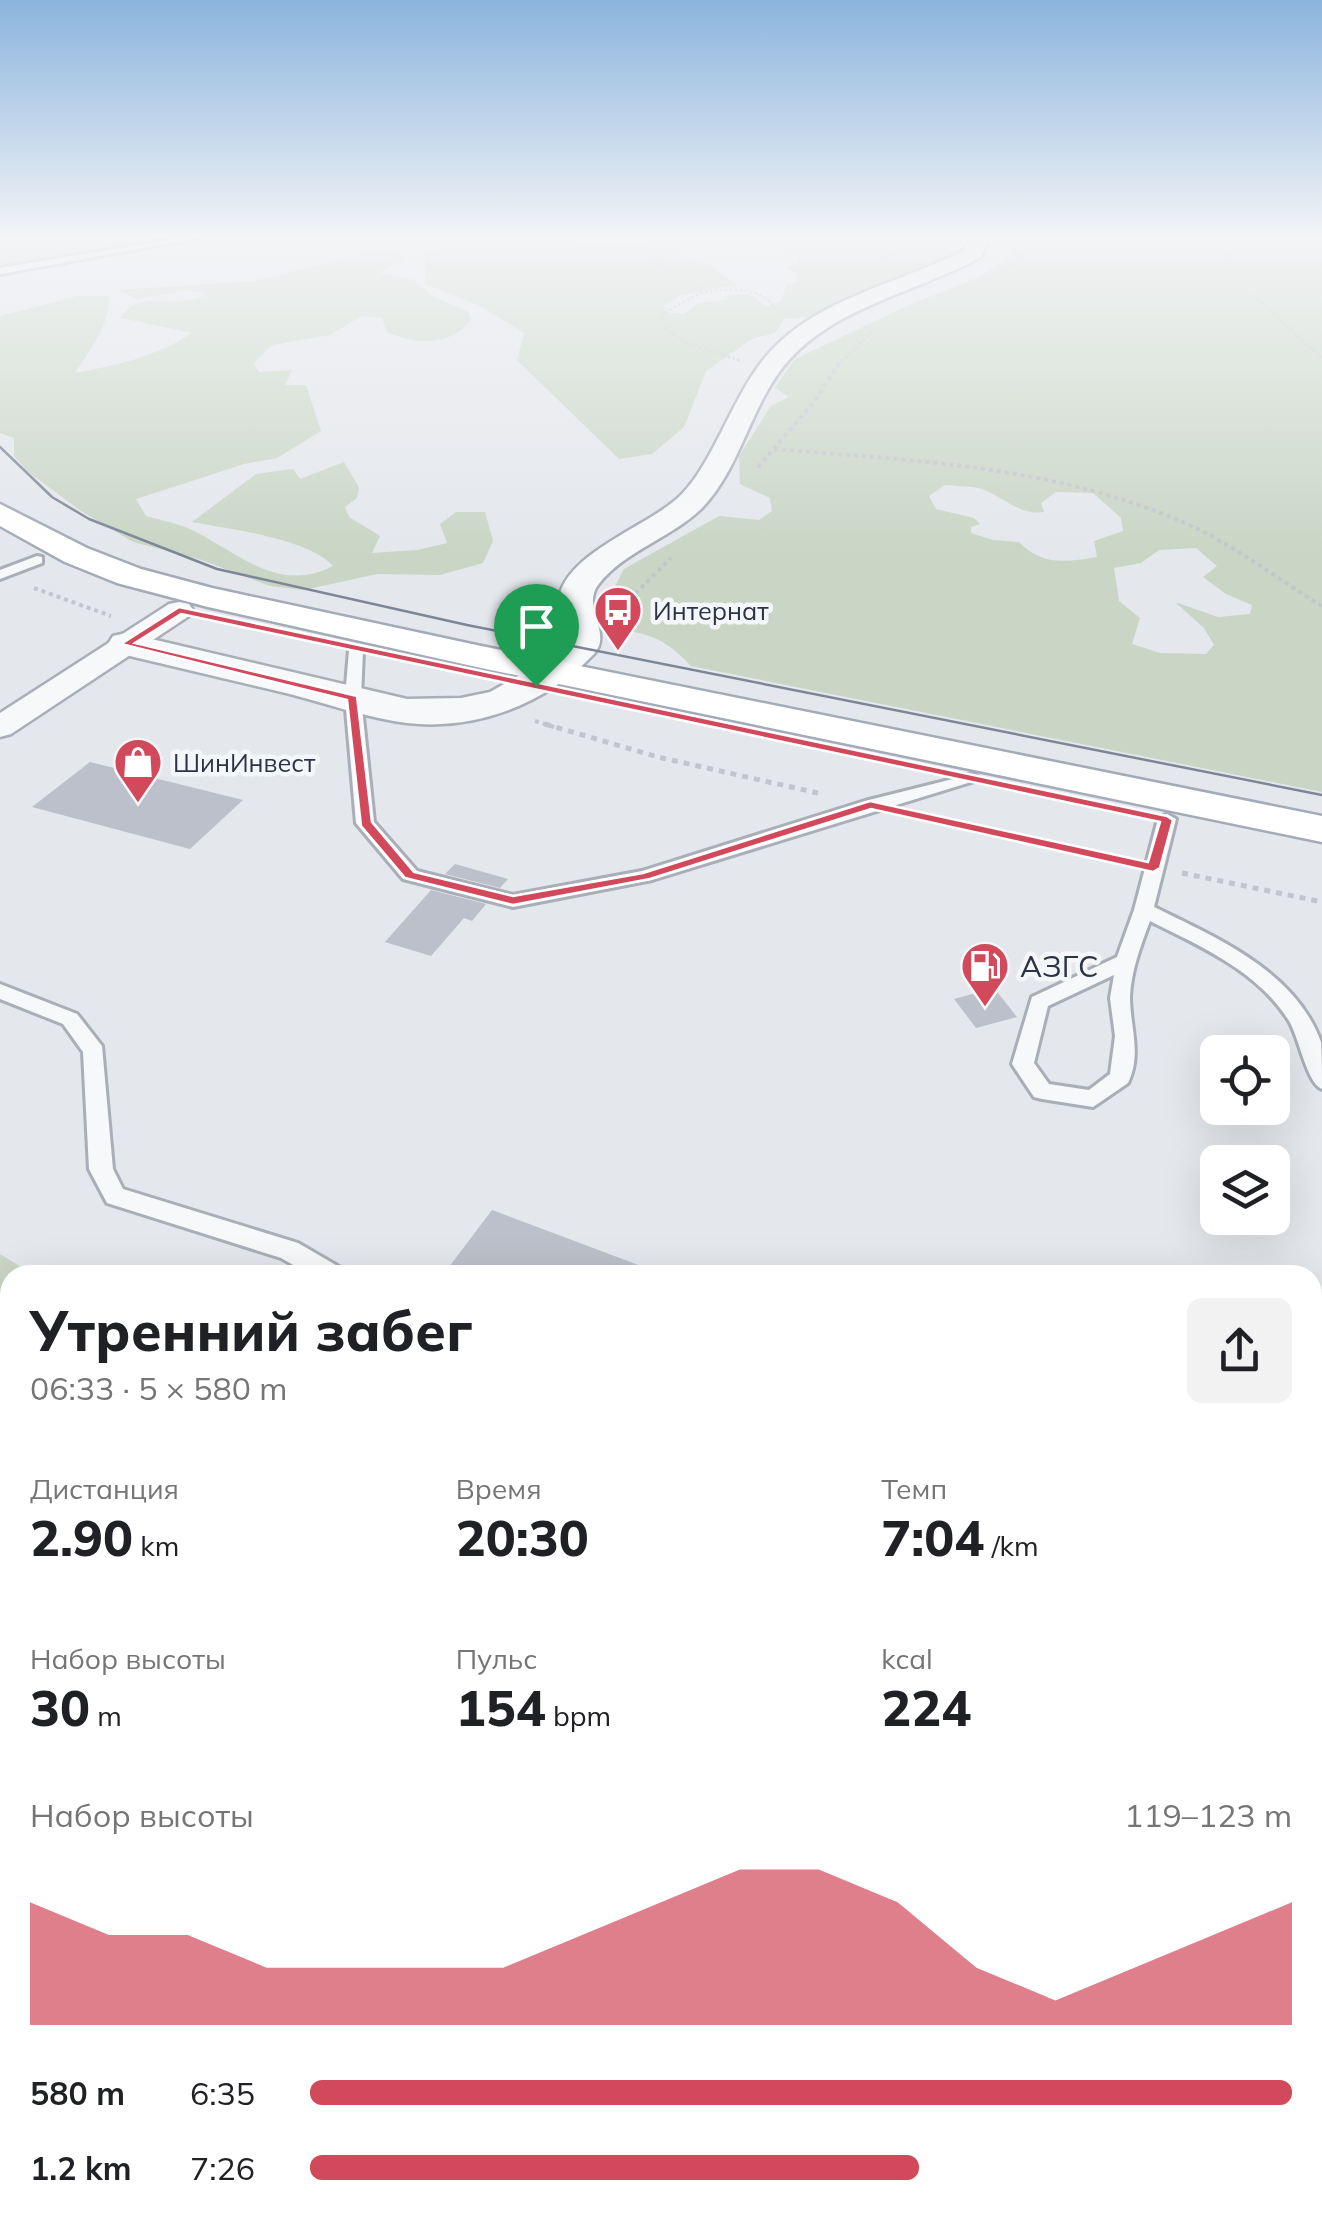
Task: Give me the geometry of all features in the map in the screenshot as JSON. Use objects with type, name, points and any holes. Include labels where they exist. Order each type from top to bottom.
[{"type":"main road","points":[[0,513],[76,556],[129,576],[369,634],[521,690],[1322,828]]},
{"type":"main road","points":[[10,563],[151,628],[356,650],[521,690],[1322,851]]},
{"type":"street","points":[[0,728],[151,628],[353,698],[407,711],[435,712],[521,690],[585,639],[574,607],[579,586],[633,541],[689,504],[711,474],[742,410],[772,366],[795,342]]},
{"type":"lane","points":[[356,650],[353,698],[365,823],[410,875],[513,901],[645,876],[870,805],[973,779]]},
{"type":"lane","points":[[1126,961],[1040,1002],[1023,1064],[1042,1091],[1092,1099],[1120,1076],[1126,1036],[1120,998],[1126,961],[1144,910],[1167,820]]},
{"type":"lane","points":[[1144,910],[1219,948],[1270,984],[1300,1016],[1317,1056],[1322,1081]]},
{"type":"lane","points":[[0,991],[70,1020],[94,1051],[100,1169],[115,1196],[289,1250],[315,1265]]},
{"type":"path","points":[[684,342],[737,361],[772,366]]},
{"type":"path","points":[[754,475],[814,402],[843,357],[860,342]]},
{"type":"path","points":[[774,449],[1004,469],[1083,487],[1187,524],[1322,606]]},
{"type":"path","points":[[618,623],[634,595],[675,554]]},
{"type":"path","points":[[10,563],[151,628]]},
{"type":"path","points":[[521,690],[658,757],[1322,902]]},
{"type":"green space","points":[[0,342],[95,342],[75,373],[150,354],[176,342],[290,342],[272,345],[253,364],[259,372],[292,370],[285,385],[306,385],[321,431],[277,458],[244,464],[136,499],[146,516],[192,530],[263,569],[296,576],[314,573],[333,566],[306,548],[287,542],[192,522],[256,474],[293,469],[300,479],[344,462],[359,487],[357,498],[345,507],[349,517],[380,536],[372,553],[447,543],[440,524],[456,512],[485,512],[493,541],[483,563],[440,575],[377,574],[304,590],[270,586],[199,559],[133,542],[81,511],[27,471],[14,456],[14,438],[0,433]]},
{"type":"green space","points":[[522,342],[748,342],[706,371],[684,427],[652,454],[619,459],[517,360]]},
{"type":"green space","points":[[831,342],[1322,342],[1322,792],[691,666],[669,646],[647,635],[593,629],[624,569],[719,516],[759,520],[772,511],[770,498],[740,484],[739,456],[771,406],[789,397],[775,388],[795,359]],"holes":[[[945,485],[978,488],[1034,512],[1044,512],[1041,503],[1056,492],[1093,493],[1121,518],[1123,531],[1094,541],[1097,557],[1045,559],[1019,542],[971,533],[971,527],[980,524],[974,518],[936,509],[929,496]],[[1196,548],[1217,566],[1203,577],[1226,594],[1252,605],[1250,614],[1218,617],[1175,602],[1204,628],[1214,645],[1206,654],[1160,653],[1132,644],[1140,618],[1119,601],[1114,568],[1141,563],[1159,550]]]},
{"type":"green space","points":[[0,1254],[18,1265],[0,1265]]},
{"type":"building","name":"ШинИнвест","points":[[90,762],[243,800],[190,849],[32,807]]},
{"type":"building","points":[[455,864],[508,879],[500,888],[445,874]]},
{"type":"building","points":[[431,890],[486,904],[472,921],[464,918],[431,956],[385,942]]},
{"type":"building","name":"АЗГС","points":[[994,988],[1017,1017],[976,1028],[954,999]]},
{"type":"building","points":[[492,1210],[638,1265],[451,1265]]},
{"type":"tram line","points":[[0,447],[52,497],[89,519],[217,569],[467,625],[1322,795]]},
{"type":"place","name":"Интернат","points":[[618,652]]},
{"type":"place","name":"ШинИнвест","points":[[138,804]]},
{"type":"place","name":"АЗГС","points":[[985,1008]]},
{"type":"route","points":[[179,610],[536,686],[1167,820],[1153,868],[870,805],[645,876],[513,901],[410,875],[365,823],[353,698],[126,644],[179,610]]}]
